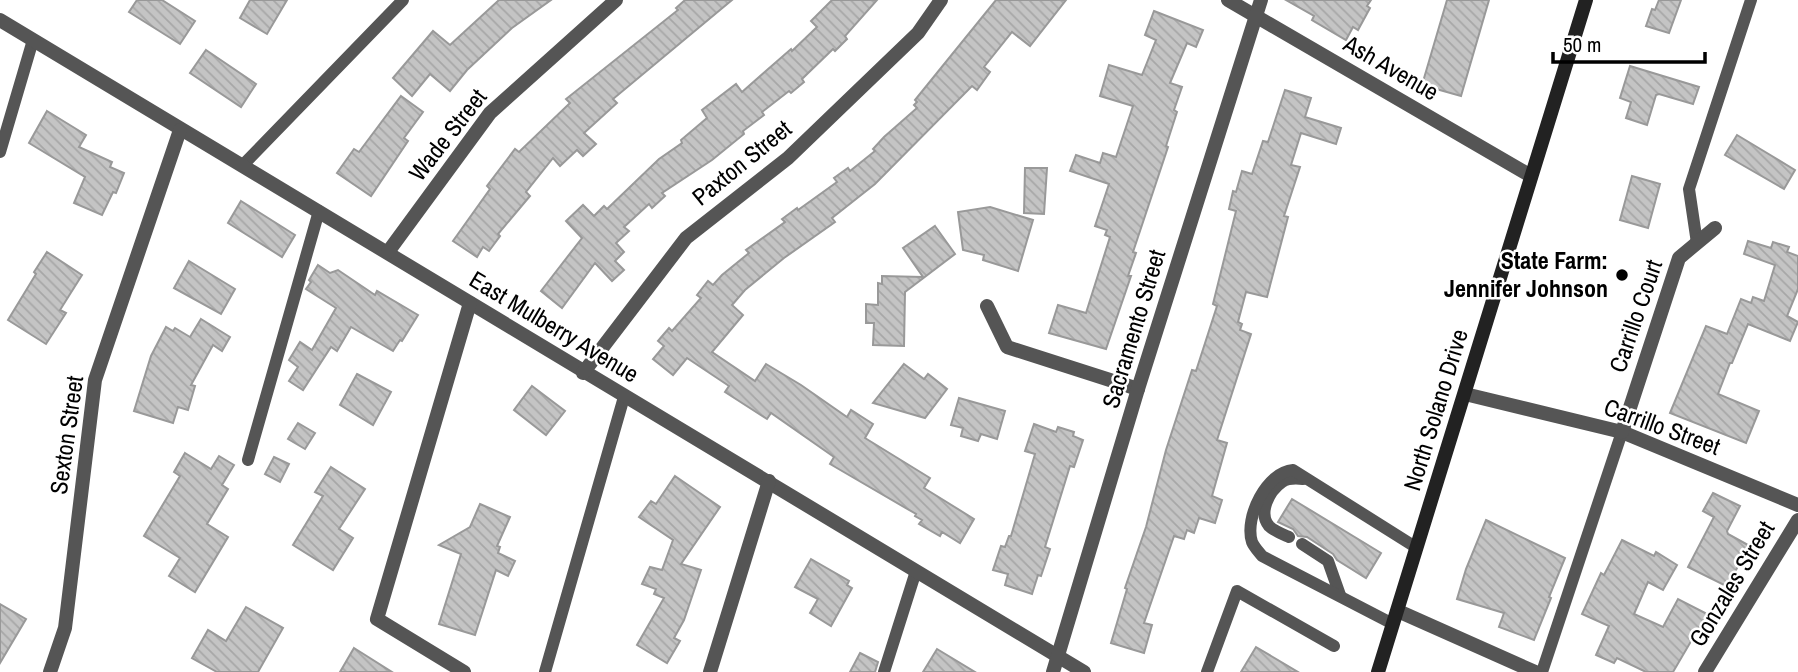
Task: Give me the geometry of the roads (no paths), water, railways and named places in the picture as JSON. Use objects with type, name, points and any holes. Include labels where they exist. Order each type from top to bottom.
[{"type":"main road","name":"North Solano Drive","points":[[1378,672],[1586,0]]},
{"type":"street","name":"Wade Street","points":[[388,252],[490,113],[616,0]]},
{"type":"street","name":"Paxton Street","points":[[583,373],[686,238],[788,158],[918,33],[941,0]]},
{"type":"street","name":"Ash Avenue","points":[[1228,0],[1531,176]]},
{"type":"street","name":"Sacramento Street","points":[[1053,672],[1138,388],[1261,0]]},
{"type":"street","name":"East Mulberry Avenue","points":[[0,20],[1084,672]]},
{"type":"street","name":"Sexton Street","points":[[50,672],[65,628],[95,380],[180,130]]},
{"type":"street","name":"Carrillo Court","points":[[1622,432],[1679,258],[1715,228]]},
{"type":"street","points":[[464,672],[377,619],[470,303]]},
{"type":"street","points":[[987,306],[1007,347],[1138,388]]},
{"type":"street","name":"Carrillo Street","points":[[1465,394],[1622,432],[1798,505]]},
{"type":"street","points":[[710,672],[769,481]]},
{"type":"street","name":"Gonzales Street","points":[[1705,672],[1798,520]]},
{"type":"street","points":[[1396,618],[1535,672]]},
{"type":"lane","points":[[242,166],[403,0]]},
{"type":"lane","points":[[1697,243],[1689,189],[1751,0]]},
{"type":"lane","points":[[0,152],[33,40]]},
{"type":"lane","points":[[248,460],[319,211]]},
{"type":"lane","points":[[545,672],[624,397]]},
{"type":"lane","points":[[1542,672],[1622,432]]},
{"type":"lane","points":[[1396,618],[1340,596],[1262,556],[1252,541],[1255,508],[1266,487],[1285,471],[1293,470],[1418,548]]},
{"type":"lane","points":[[1289,537],[1271,528],[1264,515],[1265,507],[1271,493],[1283,481],[1292,478],[1307,479]]},
{"type":"lane","points":[[1302,544],[1328,561],[1340,596]]},
{"type":"lane","points":[[884,672],[916,571]]},
{"type":"lane","points":[[1207,672],[1237,591],[1334,646]]},
{"type":"place","name":"State Farm: Jennifer Johnson","points":[[1622,275]]}]
